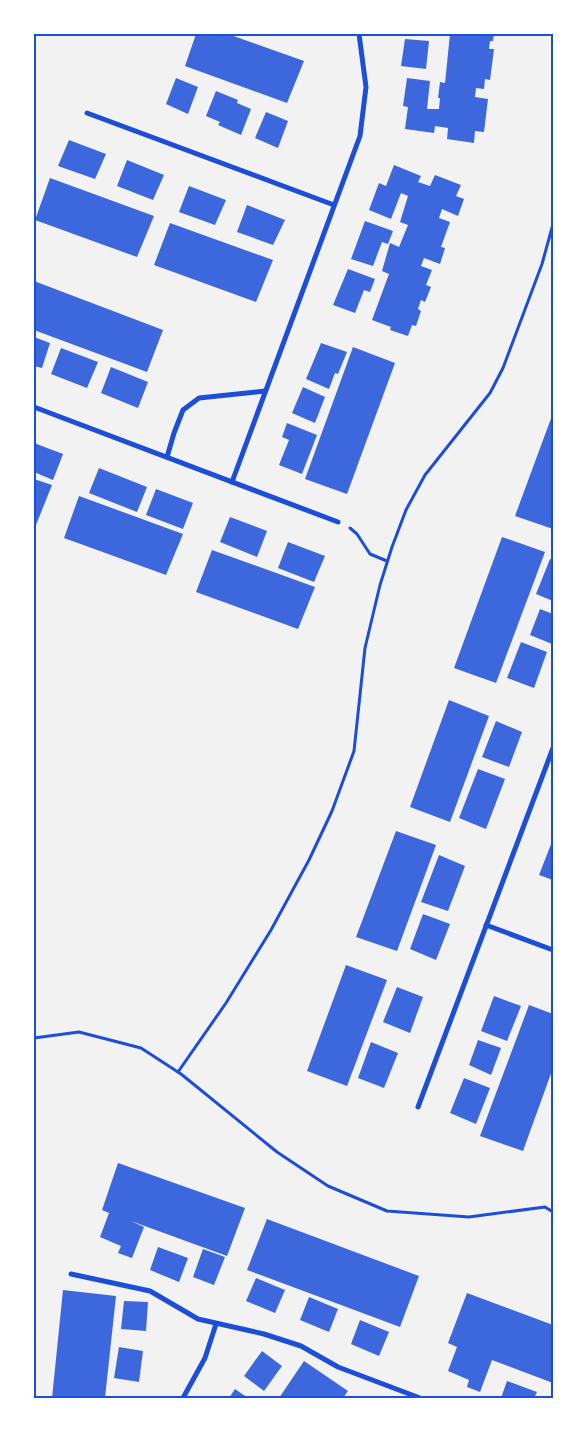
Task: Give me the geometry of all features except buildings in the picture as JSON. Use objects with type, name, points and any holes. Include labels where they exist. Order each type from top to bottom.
[{"type":"street","points":[[232,482],[360,136],[366,87],[359,34]]},
{"type":"street","points":[[86,113],[334,205]]},
{"type":"street","points":[[167,457],[183,410],[200,398],[265,391]]},
{"type":"street","points":[[34,407],[338,522]]},
{"type":"street","points":[[418,1107],[553,748]]},
{"type":"street","points":[[486,925],[553,950]]},
{"type":"street","points":[[71,1274],[150,1291],[198,1319],[264,1334],[301,1346],[338,1367],[420,1398]]},
{"type":"street","points":[[183,1398],[205,1358],[216,1324]]},
{"type":"path","points":[[178,1072],[226,1003],[271,930],[309,860],[332,811],[354,751],[366,648],[380,585],[406,510],[425,476],[490,393],[503,368],[542,264],[553,224]]},
{"type":"path","points":[[338,522],[347,525],[357,534],[370,554],[387,561]]},
{"type":"path","points":[[34,1038],[79,1032],[141,1048],[178,1072],[277,1152],[328,1186],[387,1211],[469,1217],[544,1208],[553,1212]]}]
